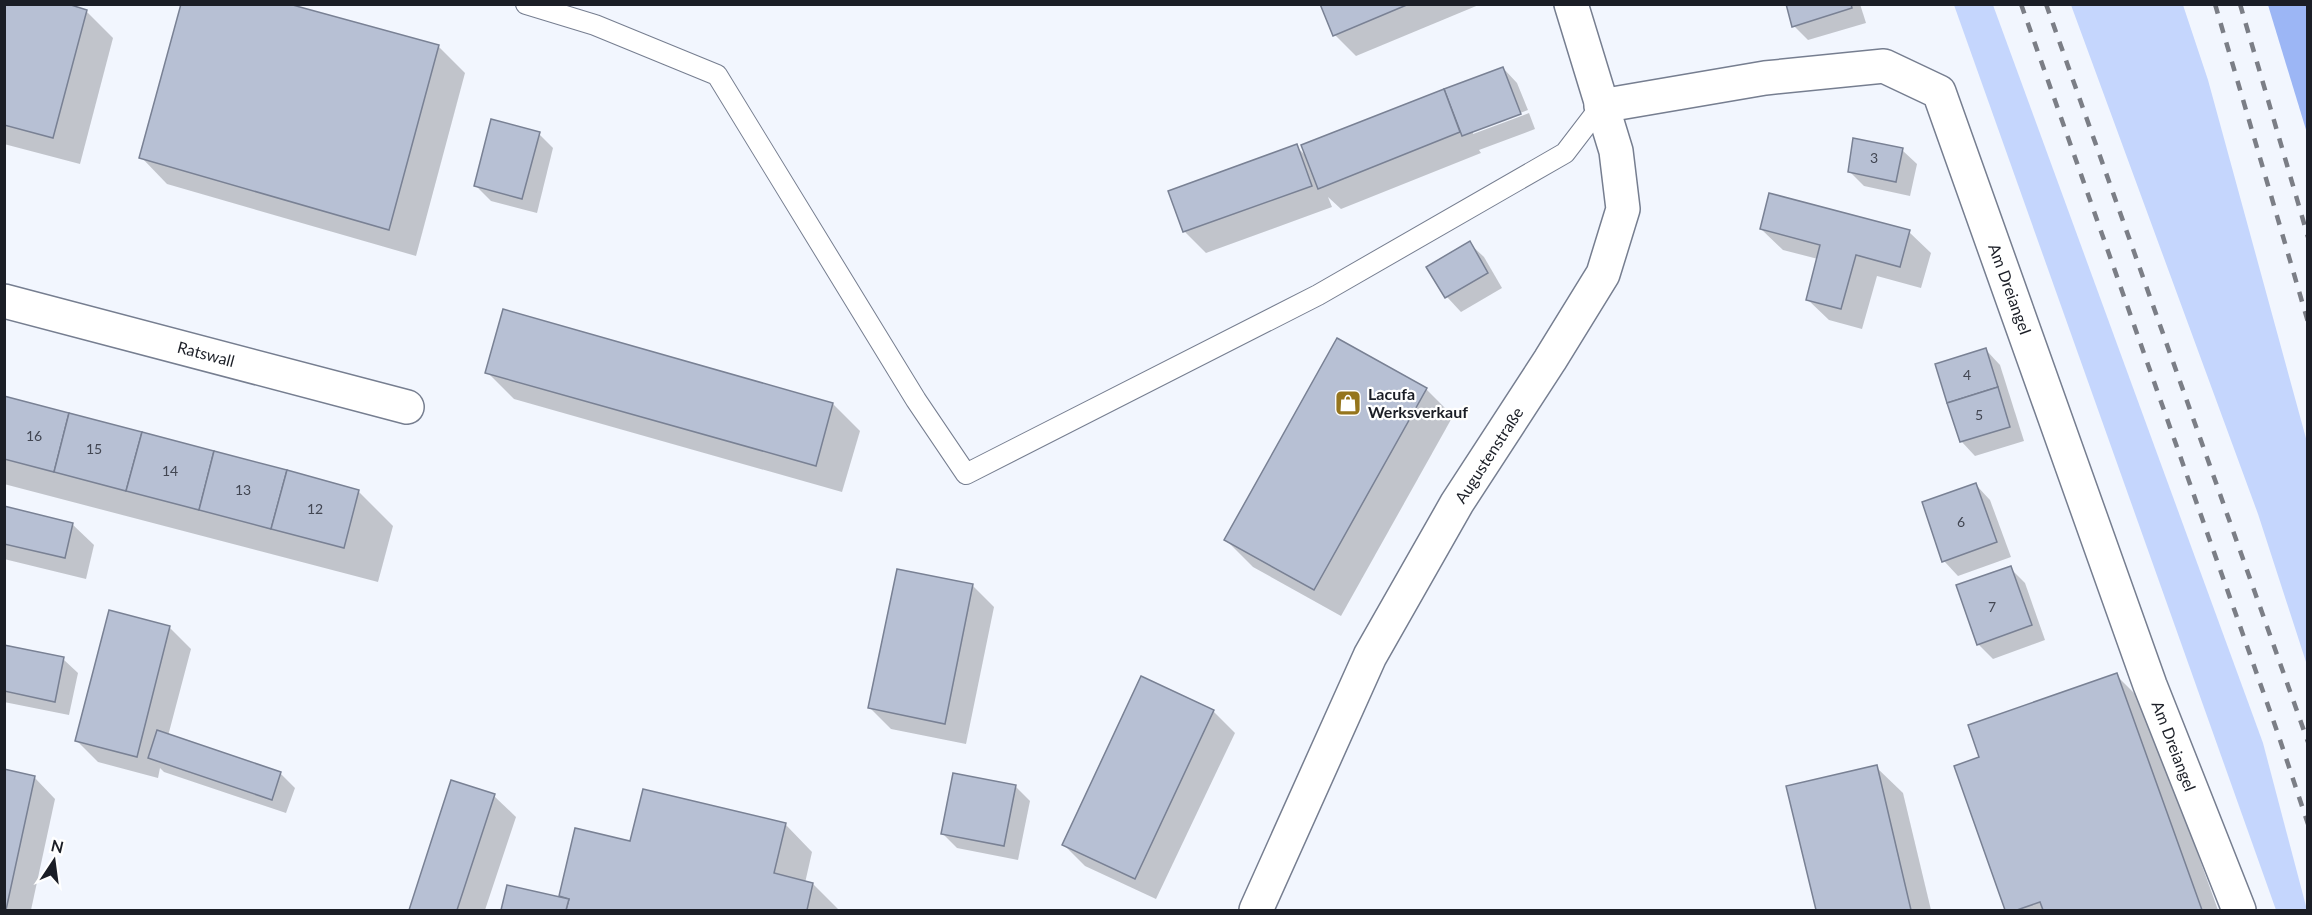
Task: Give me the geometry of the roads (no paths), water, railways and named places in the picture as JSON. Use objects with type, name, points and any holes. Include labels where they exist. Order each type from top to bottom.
[{"type":"street","points":[[1571,4],[1601,106]]},
{"type":"street","name":"Am Dreiangel","points":[[1601,106],[1765,78],[1884,66],[1939,92],[2150,685],[2239,910]]},
{"type":"street","name":"Augustenstraße","points":[[1256,910],[1370,656],[1457,503],[1603,274],[1623,209],[1616,151],[1601,106]]},
{"type":"street","name":"Ratswall","points":[[4,301],[407,407]]},
{"type":"lane","points":[[526,4],[595,25],[717,75],[916,400],[966,474],[1318,295],[1565,153],[1601,106]]},
{"type":"railway","points":[[2021,4],[2308,824]]},
{"type":"railway","points":[[2046,4],[2308,742]]},
{"type":"railway","points":[[2215,4],[2308,322]]},
{"type":"railway","points":[[2240,4],[2308,237]]},
{"type":"place","name":"Lacufa Werksverkauf","points":[[1348,403]]}]
